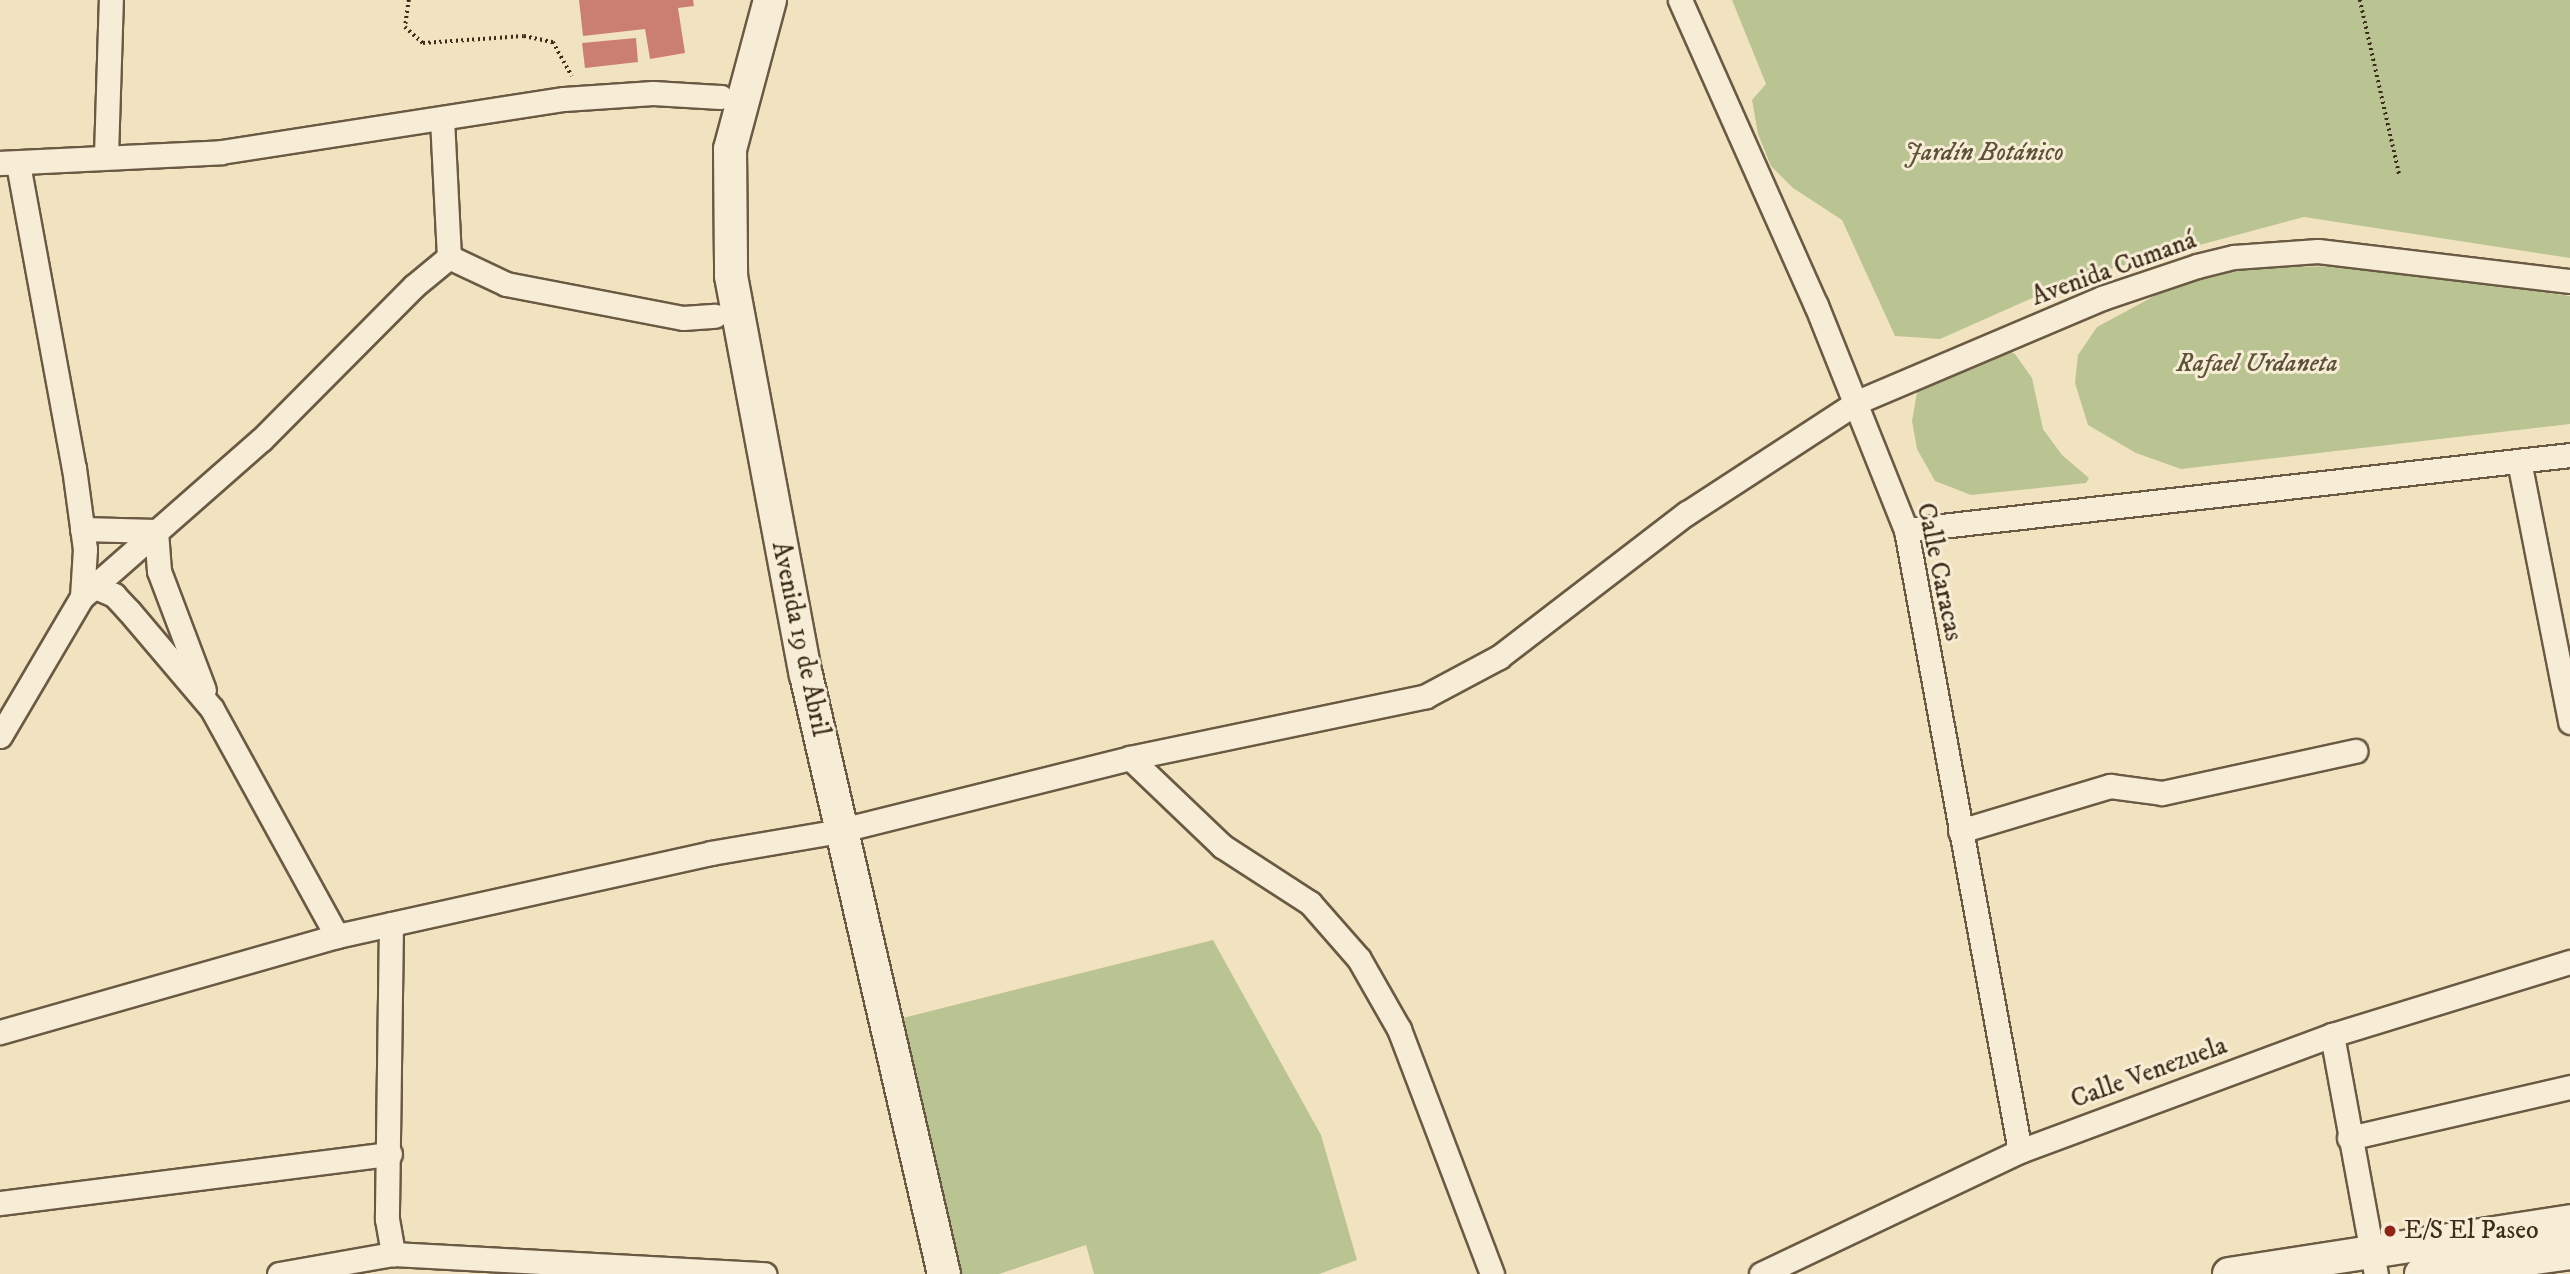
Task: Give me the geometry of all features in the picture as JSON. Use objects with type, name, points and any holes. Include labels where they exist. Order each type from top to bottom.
[{"type":"street","points":[[106,156],[111,0]]},
{"type":"street","name":"Avenida 19 de Abril","points":[[748,0],[721,97],[706,173],[715,316],[830,833],[921,1274]]},
{"type":"street","name":"Avenida 19 de Abril","points":[[771,0],[730,149],[731,276],[806,675],[830,833],[944,1274]]},
{"type":"street","name":"Calle Caracas","points":[[1679,0],[1857,402],[1906,530],[2020,1151]]},
{"type":"street","points":[[89,592],[82,529],[9,164],[106,156],[221,152],[580,98],[653,93],[721,97]]},
{"type":"street","points":[[442,118],[449,257]]},
{"type":"street","name":"Avenida Cumaná","points":[[0,1032],[337,936],[711,853],[830,833],[1130,758],[1426,696],[1499,657],[1687,513],[1857,402],[2123,290],[2234,257],[2318,251],[2570,281]]},
{"type":"street","points":[[449,257],[506,284],[683,318],[715,316]]},
{"type":"street","points":[[0,736],[89,592],[261,440],[414,286],[449,257]]},
{"type":"street","points":[[1906,530],[2570,455]]},
{"type":"street","points":[[2519,461],[2570,722]]},
{"type":"street","points":[[82,529],[156,531]]},
{"type":"street","points":[[156,531],[159,571],[212,709],[337,936]]},
{"type":"street","points":[[89,592],[114,595],[212,709]]},
{"type":"street","points":[[1960,831],[2110,786],[2162,793],[2355,751]]},
{"type":"street","points":[[1130,758],[1222,846],[1310,903],[1359,959],[1399,1029],[1492,1274]]},
{"type":"street","points":[[391,924],[390,1154],[387,1219],[393,1254]]},
{"type":"street","name":"Calle Venezuela","points":[[1761,1274],[2020,1151],[2332,1035],[2570,962]]},
{"type":"street","points":[[2332,1035],[2374,1263]]},
{"type":"street","points":[[2349,1138],[2570,1087]]},
{"type":"street","points":[[0,1203],[390,1154]]},
{"type":"street","points":[[2229,1274],[2374,1263],[2570,1221]]},
{"type":"street","points":[[2421,1274],[2570,1253]]},
{"type":"street","points":[[279,1274],[317,1271],[393,1254],[764,1274]]},
{"type":"path","points":[[409,0],[405,27],[423,43],[524,36],[553,42],[580,98]]},
{"type":"path","points":[[2360,0],[2400,177]]},
{"type":"green space","name":"Jardín Botánico","points":[[1732,0],[2570,0],[2570,258],[2304,217],[2080,277],[1940,339],[1895,336],[1842,220],[1793,188],[1771,166],[1758,134],[1752,100],[1766,84]]},
{"type":"green space","name":"Rafael Urdaneta","points":[[2359,266],[2570,296],[2570,424],[2181,469],[2136,453],[2088,425],[2075,383],[2078,355],[2097,327],[2184,280],[2250,267]]},
{"type":"green space","points":[[1992,344],[2015,354],[2032,378],[2043,429],[2062,455],[2089,478],[2086,483],[1971,495],[1935,481],[1917,449],[1912,421],[1919,381]]},
{"type":"green space","points":[[1213,940],[1321,1135],[1357,1260],[1319,1274],[1094,1274],[1086,1245],[999,1274],[950,1274],[891,1021]]},
{"type":"building","points":[[579,0],[693,0],[694,6],[678,8],[685,53],[650,59],[645,29],[583,36]]},
{"type":"building","points":[[636,38],[638,62],[585,68],[582,43]]},
{"type":"place","name":"E/S El Paseo","points":[[2390,1231]]}]
